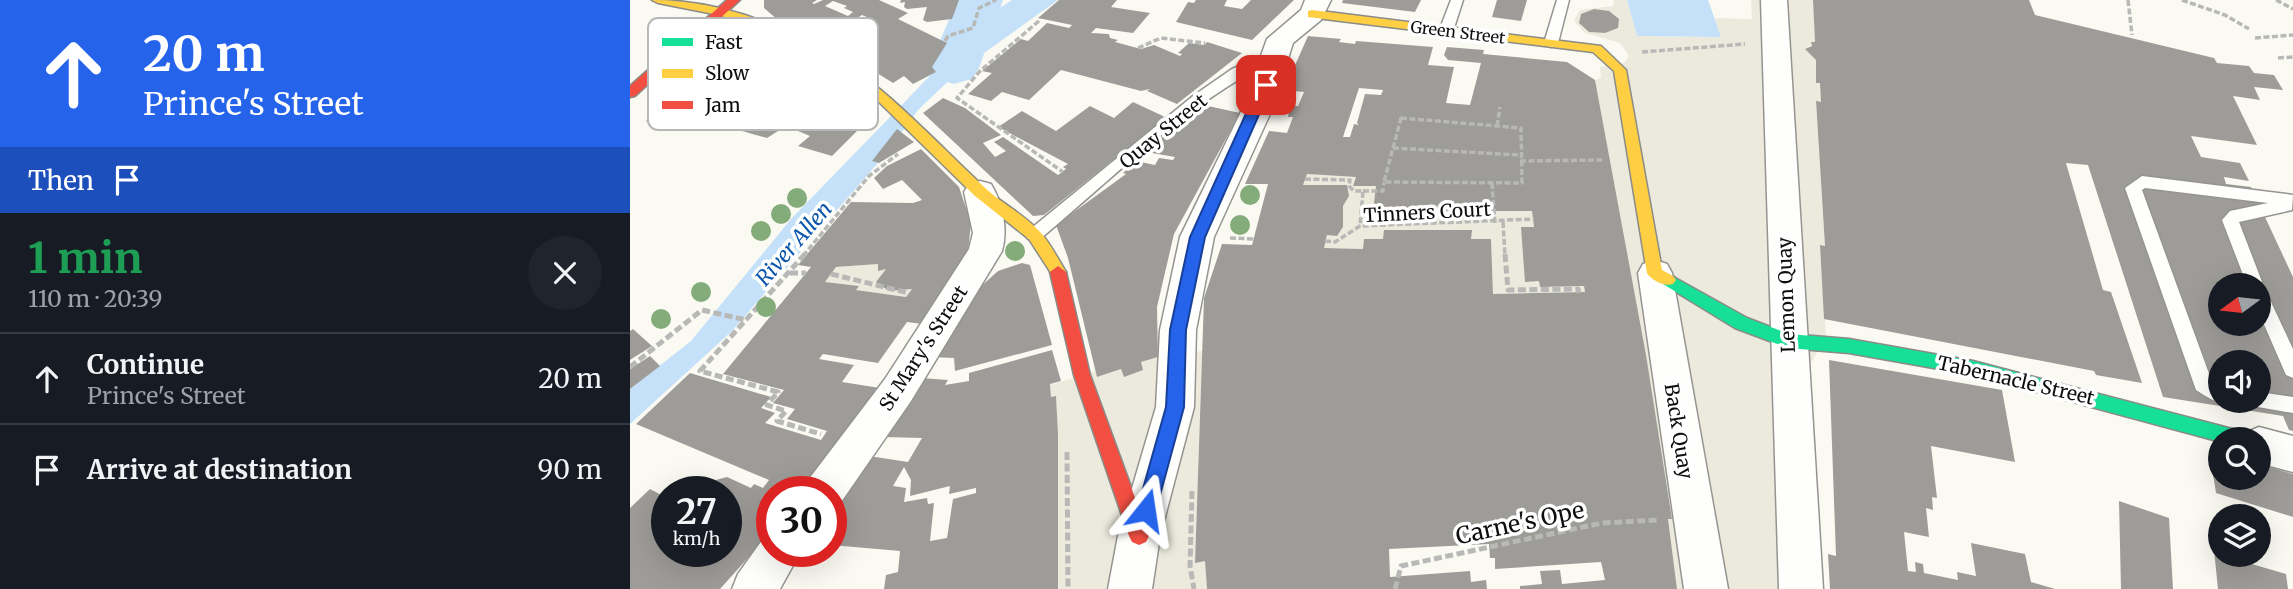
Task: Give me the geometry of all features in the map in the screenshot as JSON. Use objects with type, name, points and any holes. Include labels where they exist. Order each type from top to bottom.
[{"type":"street","points":[[658,0],[740,18]]},
{"type":"street","points":[[715,18],[734,0]]},
{"type":"street","name":"Lemon Quay","points":[[1774,0],[1801,589]]},
{"type":"street","name":"Green Street","points":[[1315,7],[1446,31],[1597,49],[1603,53]]},
{"type":"street","name":"Quay Street","points":[[1272,56],[1281,40],[1315,7]]},
{"type":"street","name":"Back Quay","points":[[1603,53],[1620,70],[1706,589]]},
{"type":"street","points":[[1130,589],[1139,536],[1175,407],[1178,330],[1197,237],[1255,114],[1272,56]]},
{"type":"street","points":[[630,93],[648,77]]},
{"type":"street","points":[[878,94],[922,133],[980,192],[1034,235],[1058,271],[1082,375],[1139,536]]},
{"type":"street","name":"St Mary's Street","points":[[836,476],[898,390],[985,251],[990,233],[980,192]]},
{"type":"street","points":[[1655,273],[1750,328],[1788,341]]},
{"type":"street","name":"Tabernacle Street","points":[[1788,341],[1849,346],[1972,368],[2072,391],[2208,430]]},
{"type":"street","points":[[2271,448],[2293,454]]},
{"type":"street","points":[[754,589],[769,567]]},
{"type":"lane","points":[[1446,31],[1457,0]]},
{"type":"lane","points":[[1552,43],[1563,0]]},
{"type":"lane","name":"Quay Street","points":[[1034,235],[1198,99],[1237,72],[1272,56]]},
{"type":"lane","points":[[2208,387],[2203,384],[2133,188],[2142,182],[2293,203]]},
{"type":"lane","points":[[2251,273],[2230,220],[2236,215],[2293,203]]},
{"type":"lane","points":[[2272,322],[2293,370]]},
{"type":"lane","points":[[2271,402],[2293,405]]},
{"type":"path","points":[[945,41],[948,36],[973,28],[979,8],[996,0]]},
{"type":"path","points":[[2128,0],[2132,35]]},
{"type":"path","points":[[2182,0],[2225,15],[2249,29]]},
{"type":"path","points":[[2276,0],[2293,9]]},
{"type":"path","points":[[1039,21],[980,71],[957,98],[1063,172]]},
{"type":"path","points":[[2255,38],[2293,35]]},
{"type":"path","points":[[1138,48],[1143,44],[1176,38],[1205,43]]},
{"type":"path","points":[[1603,53],[1747,44]]},
{"type":"path","points":[[2278,58],[2293,57]]},
{"type":"path","points":[[1497,126],[1500,107]]},
{"type":"path","points":[[1306,179],[1350,180],[1349,186],[1354,191],[1384,191],[1384,182],[1401,118],[1521,128],[1522,183],[1384,182]]},
{"type":"path","points":[[858,445],[777,421],[786,411],[767,405],[778,392],[701,371],[789,273],[869,176],[922,133]]},
{"type":"path","points":[[1393,148],[1520,158],[1634,159]]},
{"type":"path","points":[[1492,183],[1495,223]]},
{"type":"path","points":[[1360,226],[1363,191]]},
{"type":"path","name":"Tinners Court","points":[[1325,241],[1335,242],[1360,226],[1495,223],[1534,219]]},
{"type":"path","points":[[1503,222],[1508,290],[1578,289],[1579,293]]},
{"type":"path","points":[[789,273],[806,273]]},
{"type":"path","points":[[831,274],[851,275],[888,292],[909,293]]},
{"type":"path","points":[[630,367],[702,310],[746,320]]},
{"type":"path","name":"Carne's Ope","points":[[1395,589],[1401,566],[1602,523],[1672,519]]},
{"type":"shaded area","points":[[1614,0],[1627,0],[1637,36],[1720,37],[1715,18],[1752,19],[1751,0],[1813,0],[1815,42],[1805,49],[1816,60],[1816,82],[1820,83],[1821,102],[1816,102],[1825,246],[1820,246],[1826,338],[1807,369],[1817,589],[1677,589],[1668,519],[1672,518],[1595,81],[1601,77],[1600,67],[1624,63],[1629,56],[1620,43],[1585,33],[1574,21],[1580,10],[1613,6]],"holes":[[[1594,9],[1609,11],[1618,28],[1605,33],[1589,32],[1579,23],[1580,15]]]},
{"type":"shaded area","points":[[1307,174],[1356,177],[1353,186],[1376,186],[1374,203],[1386,211],[1532,211],[1534,227],[1525,281],[1539,281],[1540,287],[1584,286],[1585,292],[1493,294],[1491,239],[1364,239],[1363,249],[1324,248],[1327,235],[1337,236],[1343,227],[1343,206],[1349,196],[1346,185],[1303,185]]},
{"type":"shaded area","points":[[878,264],[886,269],[877,281],[889,291],[912,289],[906,297],[856,290],[859,286],[825,282],[836,267]]},
{"type":"shaded area","points":[[1202,351],[1195,562],[1205,561],[1207,589],[1058,589],[1058,434],[1056,396],[1051,397],[1050,385],[1096,371],[1098,377],[1121,369],[1124,377],[1141,362]]},
{"type":"water","points":[[976,0],[994,0],[989,15],[1012,0],[1058,0],[959,71],[918,110],[884,156],[731,332],[630,424],[630,389],[691,341],[791,219],[986,18],[966,22]]},
{"type":"water","points":[[1627,0],[1708,0],[1721,37],[1637,36]]},
{"type":"building","points":[[764,0],[817,0],[812,3],[814,4],[823,0],[879,0],[908,13],[898,19],[947,43],[932,67],[936,72],[913,84],[904,76],[893,83],[878,74],[878,18],[862,15],[857,18],[776,18],[764,8]],"holes":[[[833,1],[847,6],[844,8],[853,12],[848,16],[825,6]]]},
{"type":"building","points":[[901,0],[959,0],[952,19],[927,22],[923,20],[927,7],[907,9],[904,7],[905,2],[900,3]]},
{"type":"building","points":[[1059,0],[1117,0],[1111,7],[1150,13],[1133,33],[1096,28],[1091,33],[1109,34],[1110,38],[1118,40],[1115,42],[1141,49],[1154,45],[1180,56],[1182,54],[1178,53],[1189,43],[1204,45],[1207,42],[1242,53],[1177,104],[1147,91],[1150,89],[1141,91],[1061,70],[1029,100],[1002,92],[991,101],[968,94],[992,73],[982,71],[1021,39],[1028,41],[1047,23],[1069,28],[1072,25],[1038,18]]},
{"type":"building","points":[[1196,0],[1227,0],[1224,6],[1242,9],[1251,0],[1294,0],[1252,40],[1176,22],[1188,2],[1194,3]]},
{"type":"building","points":[[1343,0],[1421,0],[1415,12],[1342,3]]},
{"type":"building","points":[[1497,0],[1527,0],[1521,21],[1492,17]]},
{"type":"building","points":[[1813,0],[2029,0],[2035,15],[2214,58],[2217,63],[2249,66],[2254,73],[2274,75],[2283,90],[2254,87],[2260,100],[2233,96],[2257,145],[2191,136],[2201,157],[2240,163],[2249,181],[2224,177],[2226,184],[2251,187],[2293,277],[2293,431],[2289,430],[2283,416],[2264,413],[2271,413],[2271,350],[2208,350],[2208,404],[2163,397],[2088,165],[2066,163],[2103,290],[2111,292],[2142,383],[2096,375],[2094,371],[1824,319],[1820,245],[1825,246],[1816,101],[1821,102],[1820,83],[1816,83],[1816,60],[1805,49],[1812,46],[1811,42],[1815,42]]},
{"type":"building","points":[[1594,9],[1609,11],[1619,19],[1618,28],[1605,33],[1589,32],[1579,23],[1581,14]]},
{"type":"building","points":[[1308,36],[1341,39],[1339,42],[1355,44],[1356,41],[1433,47],[1428,65],[1454,67],[1446,103],[1470,105],[1481,63],[1448,60],[1444,55],[1447,47],[1484,50],[1483,54],[1567,62],[1595,80],[1646,355],[1672,519],[1668,519],[1677,589],[1520,589],[1520,586],[1542,584],[1540,571],[1560,570],[1562,584],[1605,580],[1601,562],[1495,569],[1495,558],[1490,558],[1489,544],[1389,549],[1390,577],[1470,571],[1471,582],[1486,580],[1487,589],[1207,589],[1205,561],[1195,563],[1204,298],[1222,244],[1252,245],[1268,184],[1245,184],[1269,131],[1287,133],[1293,117],[1288,117],[1289,111],[1292,106],[1298,106],[1304,92],[1284,90]],"holes":[[[1359,88],[1383,90],[1381,95],[1365,94],[1357,123],[1359,125],[1354,124],[1350,137],[1343,137]],[[1307,174],[1356,177],[1353,186],[1376,186],[1374,203],[1386,211],[1532,211],[1534,227],[1521,227],[1525,282],[1539,281],[1540,287],[1584,286],[1585,292],[1493,294],[1491,239],[1471,239],[1472,230],[1384,230],[1383,239],[1364,239],[1363,249],[1324,248],[1327,235],[1337,236],[1343,227],[1343,206],[1349,196],[1347,185],[1303,185]]]},
{"type":"building","points":[[943,98],[965,108],[1001,135],[983,143],[995,157],[1006,151],[994,142],[1003,137],[1058,175],[1068,164],[998,127],[1022,111],[1056,131],[1090,106],[1114,118],[1133,102],[1163,116],[1164,119],[1044,215],[1033,216],[923,113]]},
{"type":"building","points":[[1199,104],[1240,113],[1174,234],[1157,307],[1158,357],[1141,362],[1143,370],[1124,377],[1121,369],[1097,377],[1068,258],[1056,225],[1126,174],[1123,173],[1136,161],[1155,165],[1159,158],[1173,160],[1175,157],[1146,152]]},
{"type":"building","points":[[897,129],[914,142],[879,163],[872,161]]},
{"type":"building","points":[[739,130],[780,130],[767,138]]},
{"type":"building","points":[[796,130],[858,130],[832,156],[798,146],[810,136]]},
{"type":"building","points":[[921,149],[959,187],[971,223],[966,271],[930,325],[907,322],[878,363],[823,354],[819,359],[854,365],[842,382],[880,388],[846,434],[835,444],[839,445],[815,476],[760,476],[636,424],[690,373],[771,397],[761,408],[775,413],[765,423],[821,440],[827,431],[787,419],[795,409],[773,403],[784,390],[723,374],[811,267],[798,265],[851,202],[913,203],[922,200],[902,180],[883,189],[874,178],[887,166]],"holes":[[[878,264],[878,271],[886,269],[876,282],[889,291],[912,289],[906,297],[856,290],[859,286],[825,282],[836,267]]]},
{"type":"building","points":[[1022,263],[1030,265],[1052,345],[955,371],[954,358],[929,357],[978,289],[998,271]]},
{"type":"building","points":[[633,329],[652,346],[630,360],[630,331]]},
{"type":"building","points":[[1052,350],[1061,381],[1050,384],[1051,397],[1056,396],[1058,434],[1058,589],[884,589],[886,575],[898,572],[900,551],[847,546],[847,489],[869,456],[908,462],[922,438],[883,437],[922,378],[948,380],[945,385],[969,381],[969,373]],"holes":[[[904,467],[911,480],[910,496],[950,486],[949,494],[976,488],[976,493],[953,499],[947,538],[930,541],[934,503],[928,504],[927,498],[904,502],[906,488],[893,486]]]},
{"type":"building","points":[[650,356],[660,366],[630,389],[630,369]]},
{"type":"building","points":[[1829,360],[2002,390],[2015,462],[1931,446],[1937,498],[1932,497],[1933,510],[1926,508],[1929,537],[1904,532],[1908,571],[1916,572],[1915,562],[1923,564],[1924,573],[1958,580],[1957,572],[1976,576],[1971,543],[2025,554],[2031,582],[2055,589],[1830,589],[1828,554],[1836,556]]},
{"type":"building","points":[[2271,468],[2293,474],[2293,517],[2271,510],[2271,504],[2251,504],[2216,493],[2216,490],[2271,490]]},
{"type":"building","points":[[742,484],[751,488],[754,484],[756,549],[742,564]]},
{"type":"building","points":[[650,489],[651,567],[740,567],[720,589],[630,589],[630,508]]},
{"type":"building","points":[[2119,501],[2169,518],[2173,589],[2121,589]]},
{"type":"building","points":[[2216,567],[2262,567],[2286,574],[2288,589],[2218,589]]},
{"type":"waterway","name":"River Allen","points":[[954,68],[980,0]]},
{"type":"traffic: fast","points":[[1668,280],[1741,323],[1788,341],[1849,346],[1973,368],[2208,430]]},
{"type":"traffic: slow","points":[[658,0],[740,18]]},
{"type":"traffic: slow","points":[[1312,14],[1597,49],[1620,70],[1655,273],[1668,280]]},
{"type":"traffic: slow","points":[[878,94],[980,192],[1034,235],[1058,272]]},
{"type":"traffic: jam","points":[[714,18],[734,0]]},
{"type":"traffic: jam","points":[[630,93],[648,77]]},
{"type":"traffic: jam","points":[[1058,272],[1082,375],[1139,536]]},
{"type":"route","points":[[1146,510],[1175,407],[1178,330],[1197,237],[1266,85]]}]
